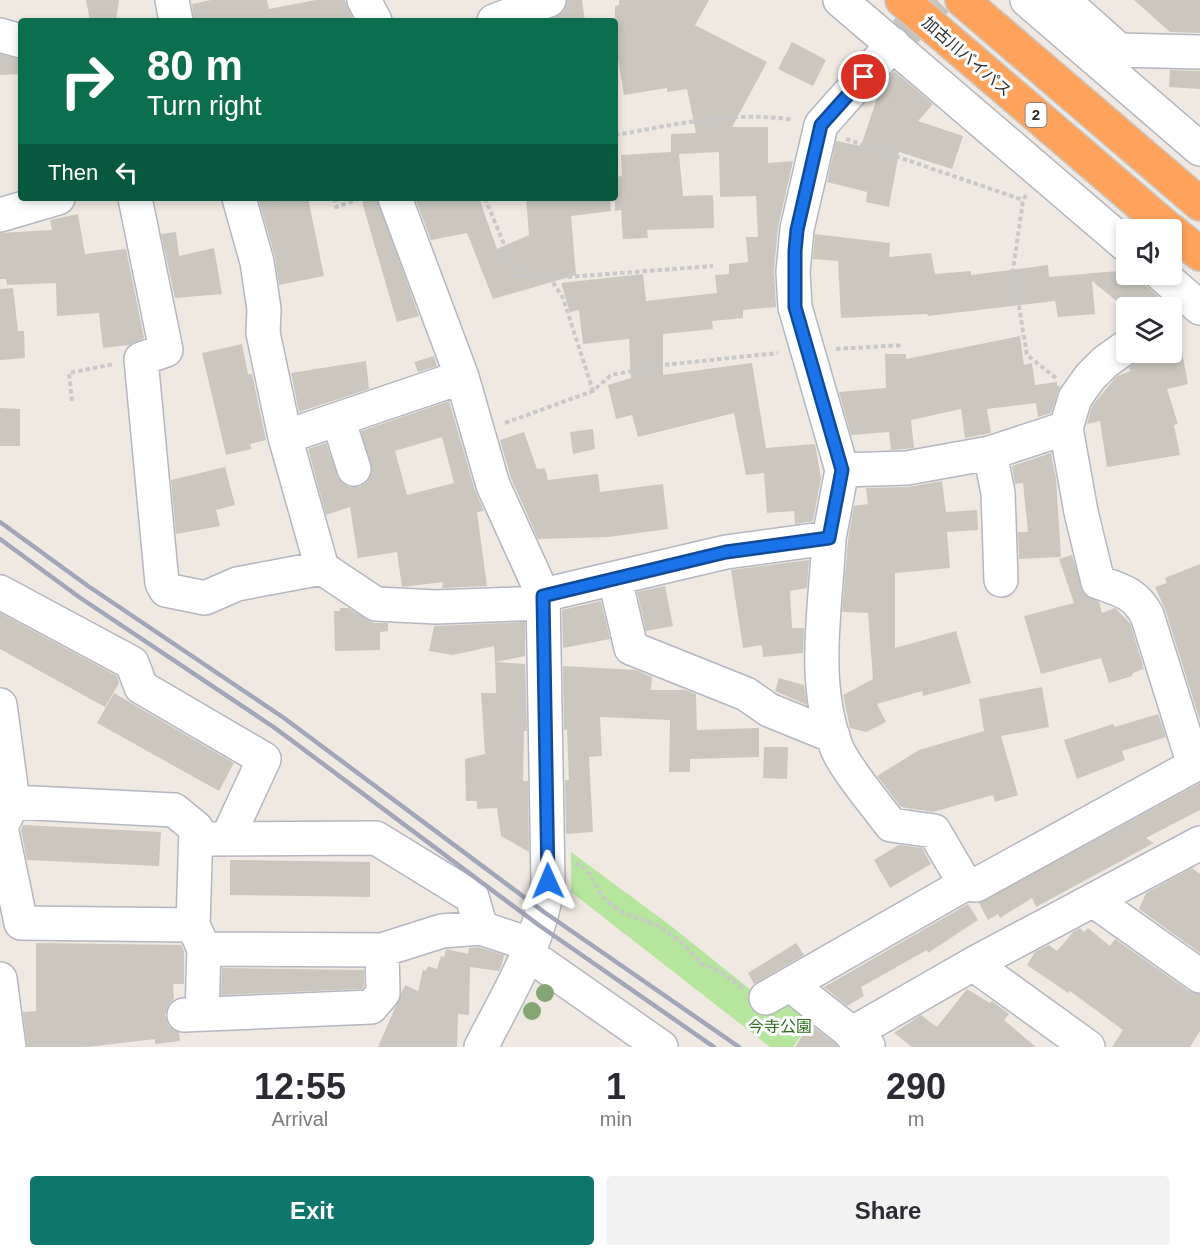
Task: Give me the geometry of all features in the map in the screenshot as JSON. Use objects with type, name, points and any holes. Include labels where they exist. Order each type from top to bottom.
[{"type":"highway","name":"加古川バイパス","points":[[902,0],[1158,219]]},
{"type":"highway","name":"2","points":[[962,0],[1200,204]]},
{"type":"highway","name":"加古川バイパス","points":[[1182,239],[1200,254]]},
{"type":"street","points":[[172,0],[175,18]]},
{"type":"street","points":[[364,0],[373,18]]},
{"type":"street","points":[[502,18],[549,0]]},
{"type":"street","points":[[840,0],[1116,236]]},
{"type":"street","points":[[1027,0],[1200,148]]},
{"type":"street","points":[[1063,0],[1119,50],[1200,52]]},
{"type":"street","points":[[0,35],[18,40]]},
{"type":"street","points":[[892,44],[820,129],[797,230],[794,272],[795,307],[810,350],[842,470],[829,538],[824,647],[820,666],[823,700],[836,748],[891,825],[934,831],[965,884]]},
{"type":"street","points":[[0,215],[48,201]]},
{"type":"street","points":[[136,201],[166,350],[141,359],[162,583],[166,590],[205,598],[237,584],[322,568]]},
{"type":"street","points":[[240,201],[257,262],[264,309],[263,333],[285,437],[322,568],[376,604],[436,607],[543,599],[726,552],[829,538]]},
{"type":"street","points":[[396,201],[462,377],[493,485],[543,599],[548,881],[544,912],[530,949],[481,1047]]},
{"type":"street","points":[[1170,285],[1190,311]]},
{"type":"street","points":[[842,470],[907,468],[990,453],[1071,413],[1105,362],[1116,354]]},
{"type":"street","points":[[285,437],[462,377]]},
{"type":"street","points":[[778,995],[965,884],[975,885],[1197,764],[1147,615],[1130,593],[1098,582],[1081,512],[1071,413]]},
{"type":"street","points":[[338,419],[354,469]]},
{"type":"street","points":[[990,453],[998,493],[1001,580]]},
{"type":"street","points":[[615,579],[631,648],[746,693],[769,710],[833,736]]},
{"type":"street","points":[[0,592],[132,663],[141,687],[264,759],[211,839],[199,937],[193,1014],[371,1007],[383,993],[382,950]]},
{"type":"street","points":[[0,705],[13,802],[1,827],[21,923],[382,950],[442,931],[481,928],[530,949],[660,1047]]},
{"type":"street","points":[[13,802],[174,810],[211,839],[376,838],[472,897],[481,928]]},
{"type":"street","points":[[778,995],[860,1040],[973,964],[1200,843]]},
{"type":"street","points":[[1093,900],[1200,976]]},
{"type":"street","points":[[973,964],[1088,1047]]},
{"type":"street","points":[[0,979],[9,1047]]},
{"type":"path","points":[[618,134],[705,119],[765,116],[820,129],[1023,200]]},
{"type":"path","points":[[1029,191],[1023,200],[1013,270],[1027,356],[1070,388],[1071,413]]},
{"type":"path","points":[[335,201],[336,207],[353,201]]},
{"type":"path","points":[[486,201],[517,276],[568,277],[713,266]]},
{"type":"path","points":[[548,276],[563,298],[593,392]]},
{"type":"path","points":[[479,432],[593,392],[611,375],[663,365],[810,350],[903,345]]},
{"type":"path","points":[[72,401],[69,373],[141,359]]},
{"type":"path","points":[[571,863],[581,865],[611,904],[621,912],[659,926],[685,945],[700,963],[778,995]]},
{"type":"green space","name":"今寺公園","points":[[571,852],[671,926],[771,1006],[782,1000],[811,1021],[793,1047],[770,1047],[571,892]]},
{"type":"building","points":[[86,0],[119,0],[116,18],[89,18]]},
{"type":"building","points":[[211,0],[267,0],[269,9],[316,0],[345,0],[353,18],[194,18],[192,4]]},
{"type":"building","points":[[567,0],[582,0],[585,18],[552,18],[563,12]]},
{"type":"building","points":[[619,0],[709,0],[695,25],[767,62],[732,127],[768,127],[768,163],[793,161],[778,227],[774,270],[776,307],[743,310],[743,318],[712,321],[713,329],[663,334],[663,375],[752,363],[766,448],[815,444],[821,478],[813,521],[795,524],[794,511],[767,513],[764,473],[746,475],[734,413],[638,437],[632,415],[616,419],[608,385],[631,378],[629,339],[583,344],[579,310],[570,312],[561,283],[643,274],[646,301],[717,293],[715,275],[729,274],[729,264],[748,262],[746,237],[758,237],[756,196],[720,197],[719,152],[679,154],[683,196],[713,195],[714,228],[647,230],[648,238],[623,239],[621,210],[615,211],[615,201],[618,201],[618,177],[622,176],[621,155],[671,152],[671,134],[696,133],[687,89],[667,92],[667,88],[624,95],[618,59],[618,18],[615,18],[615,6],[619,5]]},
{"type":"building","points":[[1134,0],[1200,0],[1200,33],[1170,32]]},
{"type":"building","points":[[792,42],[826,60],[813,86],[778,69]]},
{"type":"building","points":[[0,54],[18,58],[18,74],[0,75]]},
{"type":"building","points":[[1170,70],[1200,71],[1200,89],[1169,87]]},
{"type":"building","points":[[894,71],[933,104],[918,121],[963,136],[952,169],[899,152],[889,207],[866,202],[867,192],[827,182],[836,141],[861,146],[879,92],[877,90]]},
{"type":"building","points":[[259,201],[309,201],[324,276],[279,285],[275,257]]},
{"type":"building","points":[[378,201],[419,316],[397,322],[362,202]]},
{"type":"building","points":[[416,201],[480,201],[497,249],[529,235],[526,201],[610,201],[611,211],[571,216],[576,275],[493,299],[467,233],[431,240]]},
{"type":"building","points":[[78,214],[85,254],[126,249],[144,338],[129,345],[103,348],[99,313],[57,316],[56,283],[7,285],[6,279],[0,279],[0,233],[52,230],[50,220]]},
{"type":"building","points":[[176,232],[179,256],[214,248],[222,294],[175,298],[161,234]]},
{"type":"building","points":[[815,234],[890,243],[889,257],[931,253],[935,274],[971,271],[971,275],[1048,265],[1049,277],[1116,271],[1116,285],[1145,285],[1158,296],[1116,297],[1116,301],[1092,281],[1095,314],[1058,317],[1055,301],[928,316],[927,314],[841,318],[838,261],[813,259]]},
{"type":"building","points":[[13,288],[18,331],[24,331],[25,358],[0,360],[0,289]]},
{"type":"building","points":[[1020,336],[1024,365],[1032,363],[1035,385],[1057,382],[1057,386],[1060,386],[1051,413],[1038,417],[1036,403],[987,409],[991,433],[965,438],[961,409],[911,420],[914,448],[905,449],[891,450],[889,432],[851,435],[839,392],[886,388],[885,354],[906,354],[906,359]]},
{"type":"building","points":[[242,344],[248,374],[252,374],[266,440],[250,444],[252,449],[226,455],[202,353]]},
{"type":"building","points":[[1182,352],[1188,384],[1167,389],[1178,424],[1174,425],[1180,455],[1107,467],[1100,421],[1087,424],[1092,406],[1117,376],[1131,371],[1129,368],[1134,363],[1182,363]]},
{"type":"building","points":[[434,356],[437,366],[418,372],[414,362]]},
{"type":"building","points":[[366,361],[369,389],[299,412],[291,373]]},
{"type":"building","points":[[449,401],[475,490],[484,511],[477,512],[487,586],[442,588],[443,582],[402,587],[397,552],[358,558],[350,507],[326,515],[308,449],[326,443],[341,482],[349,487],[360,487],[368,481],[372,472],[361,431]],"holes":[[[442,437],[454,483],[407,495],[395,451]]]},
{"type":"building","points":[[0,408],[20,409],[20,446],[0,446]]},
{"type":"building","points":[[593,429],[595,449],[573,454],[570,432]]},
{"type":"building","points":[[524,432],[537,469],[545,468],[548,480],[598,474],[600,492],[663,484],[668,529],[608,537],[538,539],[511,478],[500,440]]},
{"type":"building","points":[[1051,453],[1056,479],[1061,557],[1019,559],[1018,532],[1028,532],[1023,483],[1015,484],[1012,466]]},
{"type":"building","points":[[225,467],[235,505],[216,510],[220,526],[176,534],[171,480]]},
{"type":"building","points":[[942,481],[946,512],[977,510],[978,530],[947,532],[950,568],[895,573],[895,648],[956,631],[971,683],[923,696],[922,691],[877,704],[886,722],[866,732],[850,728],[843,695],[873,679],[868,613],[842,612],[848,540],[854,506],[868,504],[866,488],[908,487]]},
{"type":"building","points":[[1072,555],[1084,594],[1099,602],[1102,613],[1115,608],[1130,623],[1144,669],[1133,673],[1132,676],[1109,683],[1101,658],[1041,674],[1024,616],[1074,603],[1059,559]]},
{"type":"building","points":[[809,560],[807,588],[790,591],[792,628],[804,628],[803,653],[763,657],[762,645],[743,648],[731,570]]},
{"type":"building","points":[[1200,564],[1200,721],[1165,609],[1155,587],[1167,583],[1165,578]]},
{"type":"building","points":[[665,586],[673,626],[646,631],[637,592]]},
{"type":"building","points":[[601,601],[610,639],[563,648],[562,610]]},
{"type":"building","points":[[340,608],[348,608],[374,623],[388,623],[388,631],[380,632],[380,650],[335,651],[334,611],[340,611]]},
{"type":"building","points":[[0,613],[117,676],[119,683],[105,707],[0,649]]},
{"type":"building","points":[[525,622],[525,656],[495,662],[494,646],[453,655],[429,651],[434,626]]},
{"type":"building","points":[[495,662],[525,664],[527,731],[524,731],[523,781],[528,781],[529,852],[501,836],[497,808],[477,809],[477,801],[466,801],[465,759],[485,754],[481,693],[496,693]]},
{"type":"building","points":[[563,666],[636,670],[652,677],[651,690],[685,690],[696,694],[697,730],[759,728],[759,757],[690,759],[690,772],[669,772],[670,720],[600,717],[602,756],[589,757],[593,832],[566,834],[565,780],[569,780],[567,730],[564,730]]},
{"type":"building","points":[[779,678],[804,685],[807,705],[775,691]]},
{"type":"building","points":[[1042,687],[1049,727],[1001,736],[1018,795],[995,802],[993,795],[933,812],[901,807],[877,776],[919,750],[984,731],[979,699]]},
{"type":"building","points":[[114,693],[234,763],[219,791],[97,723]]},
{"type":"building","points":[[1158,714],[1166,737],[1122,751],[1125,760],[1077,779],[1064,740],[1113,724],[1115,727]]},
{"type":"building","points":[[764,747],[788,747],[787,779],[763,778]]},
{"type":"building","points":[[1200,783],[1200,810],[1146,838],[1154,843],[1036,907],[1032,898],[1000,918],[998,914],[988,920],[979,903]]},
{"type":"building","points":[[23,825],[161,832],[159,866],[27,860],[21,830]]},
{"type":"building","points":[[899,845],[922,848],[931,864],[890,888],[874,860]]},
{"type":"building","points":[[230,860],[370,862],[370,897],[230,895]]},
{"type":"building","points":[[1192,868],[1200,874],[1200,953],[1139,909],[1146,893]]},
{"type":"building","points":[[968,904],[978,920],[928,953],[927,950],[861,987],[864,996],[847,1006],[824,987]]},
{"type":"building","points":[[1080,928],[1084,932],[1088,928],[1110,946],[1115,939],[1189,991],[1200,994],[1200,1031],[1190,1047],[1112,1047],[1123,1030],[1070,991],[1068,993],[1027,965],[1035,952],[1049,945],[1057,951],[1073,932]]},
{"type":"building","points":[[36,943],[181,945],[184,951],[184,984],[173,984],[174,999],[165,1015],[169,1026],[179,1032],[180,1041],[155,1044],[155,1039],[87,1047],[27,1047],[23,1012],[36,1011]]},
{"type":"building","points":[[796,943],[804,955],[754,984],[748,973]]},
{"type":"building","points":[[479,947],[504,955],[499,971],[470,967],[469,1015],[458,1014],[457,1047],[378,1047],[405,985],[418,991],[423,970],[426,971],[428,966],[437,969],[446,949],[468,954],[469,948]]},
{"type":"building","points":[[222,968],[364,970],[364,986],[362,989],[221,995]]},
{"type":"building","points":[[967,989],[990,1003],[992,1001],[1009,1014],[1004,1020],[1036,1047],[912,1047],[894,1033],[921,1015],[937,1027]]},
{"type":"building","points":[[810,1024],[836,1044],[838,1047],[795,1047]]},
{"type":"tunnel","points":[[893,44],[937,0]]},
{"type":"railway","points":[[0,522],[88,586],[284,718],[544,912],[739,1047]]},
{"type":"railway","points":[[0,539],[79,597],[275,728],[540,926],[714,1047]]},
{"type":"route","points":[[548,881],[543,596],[726,552],[829,538],[842,470],[810,350],[795,307],[795,251],[797,230],[821,125],[864,77]]}]
